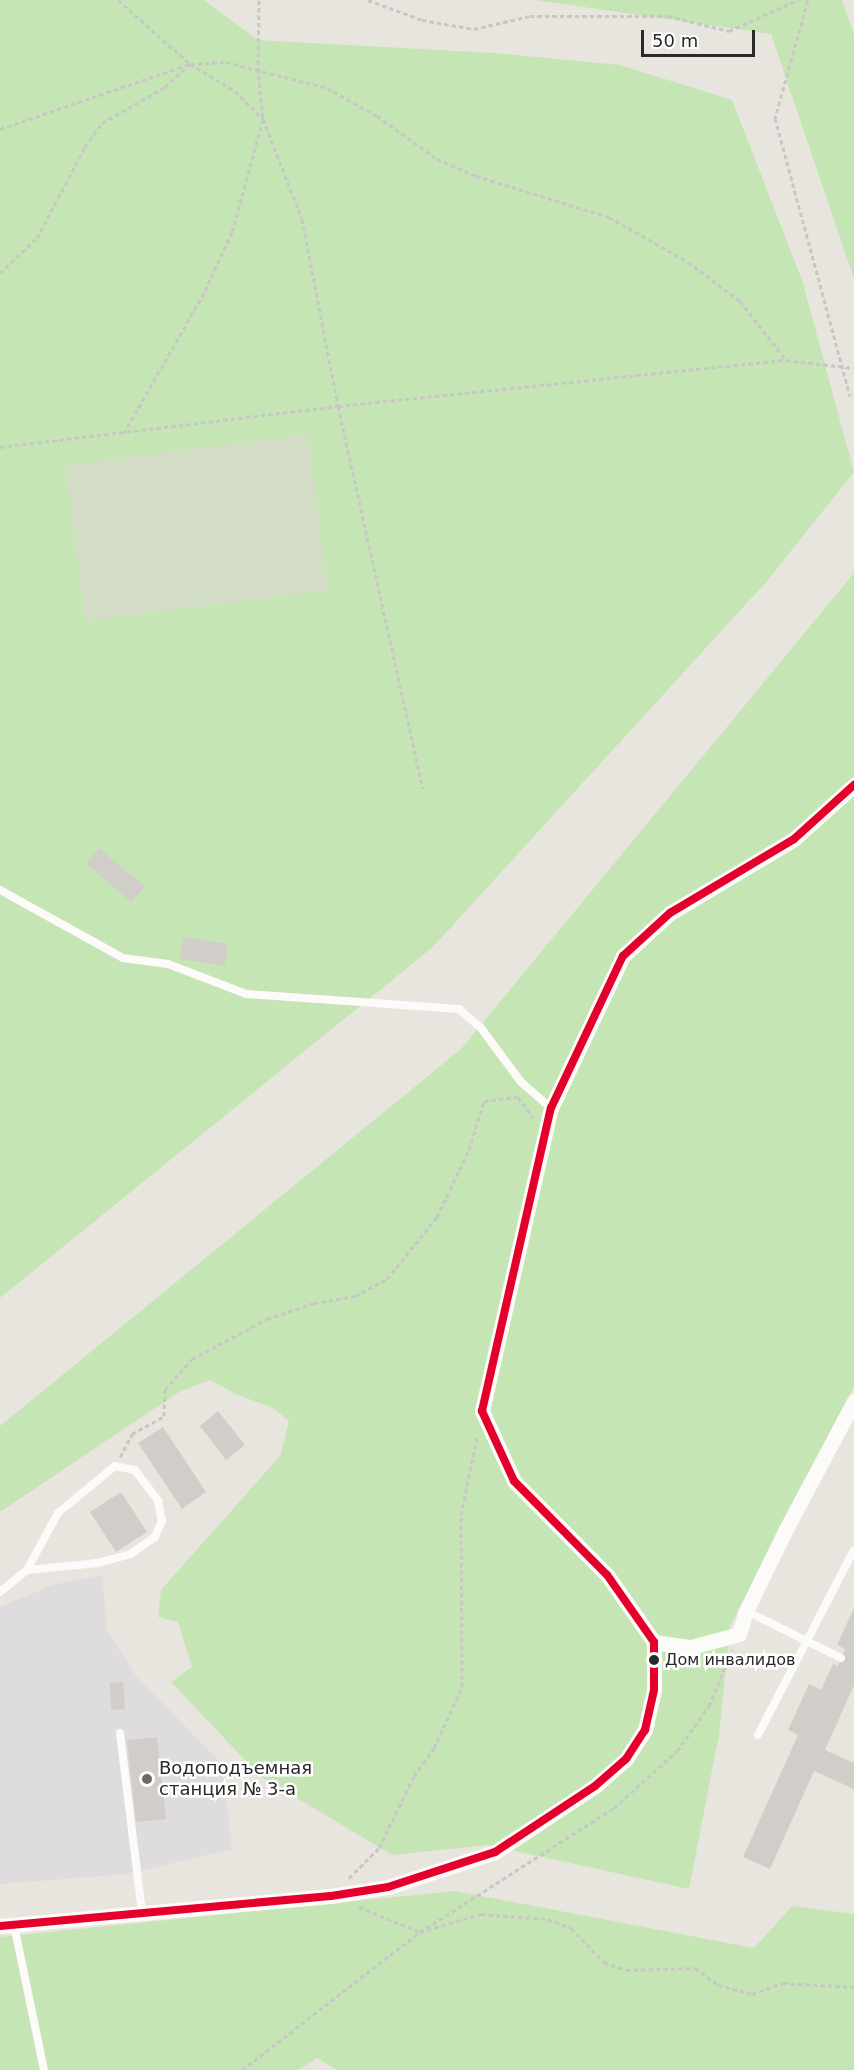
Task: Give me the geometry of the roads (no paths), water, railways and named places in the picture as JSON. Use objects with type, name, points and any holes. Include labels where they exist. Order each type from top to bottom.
[{"type":"street","points":[[7,1926],[331,1896],[388,1887],[495,1852],[595,1786],[626,1759],[645,1730],[654,1690],[654,1642],[607,1575],[514,1481],[483,1411],[551,1108],[623,956],[670,913],[794,839],[854,785]]},
{"type":"street","points":[[654,1642],[691,1647],[738,1634],[746,1611],[854,1401]]},
{"type":"lane","points":[[0,890],[123,958],[168,964],[246,994],[459,1009],[481,1028],[521,1082],[551,1108]]},
{"type":"lane","points":[[0,1592],[27,1570],[58,1514],[115,1466],[135,1470],[158,1501],[162,1521],[155,1537],[131,1554],[98,1563],[27,1570]]},
{"type":"lane","points":[[758,1735],[805,1640],[854,1550]]},
{"type":"lane","points":[[746,1611],[841,1658]]},
{"type":"lane","points":[[120,1733],[142,1913]]},
{"type":"lane","points":[[7,1926],[45,2070]]},
{"type":"place","name":"Дом инвалидов","points":[[654,1660]]},
{"type":"place","name":"Водоподъемная станция № 3-а","points":[[147,1779]]}]
